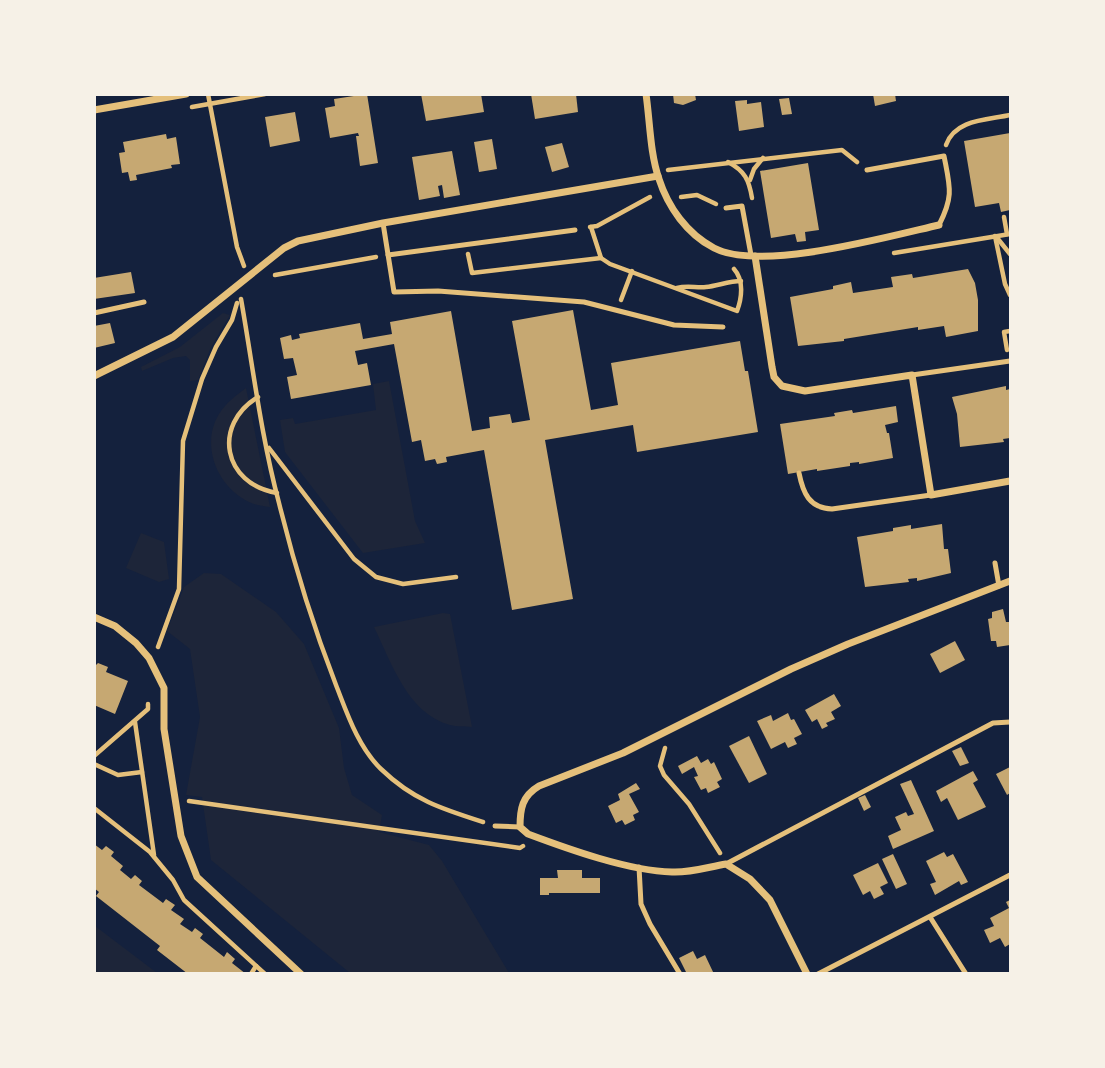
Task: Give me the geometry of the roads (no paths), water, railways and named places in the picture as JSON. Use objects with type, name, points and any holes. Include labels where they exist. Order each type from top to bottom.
[{"type":"street","points":[[94,110],[186,94]]},
{"type":"street","points":[[646,94],[657,173],[676,214],[693,234],[716,249],[769,257],[939,225]]},
{"type":"street","points":[[94,376],[173,337],[284,248],[298,241],[657,173]]},
{"type":"street","points":[[753,256],[774,377],[782,386],[805,391],[912,375],[931,495],[1010,481]]},
{"type":"street","points":[[807,974],[770,900],[750,879],[726,864],[671,872],[639,867],[534,836],[520,827],[522,802],[530,791],[539,786],[623,753],[780,674],[848,644],[1010,581]]},
{"type":"street","points":[[94,617],[115,626],[136,643],[149,657],[164,688],[164,729],[181,836],[197,877],[301,974]]},
{"type":"lane","points":[[867,170],[944,156],[950,190],[949,205],[939,225]]},
{"type":"lane","points":[[726,208],[742,206],[753,256]]},
{"type":"lane","points":[[383,223],[394,292],[438,291],[584,302],[674,326],[723,327]]},
{"type":"lane","points":[[387,255],[575,230]]},
{"type":"lane","points":[[94,313],[144,302]]},
{"type":"lane","points":[[912,375],[1010,361]]},
{"type":"lane","points":[[799,473],[806,496],[821,509],[931,495]]},
{"type":"lane","points":[[995,564],[999,586]]},
{"type":"lane","points":[[726,864],[993,723],[1010,722]]},
{"type":"lane","points":[[495,826],[520,827]]},
{"type":"lane","points":[[639,867],[641,904],[680,974]]},
{"type":"lane","points":[[818,974],[1010,875]]},
{"type":"lane","points":[[930,917],[966,974]]}]
